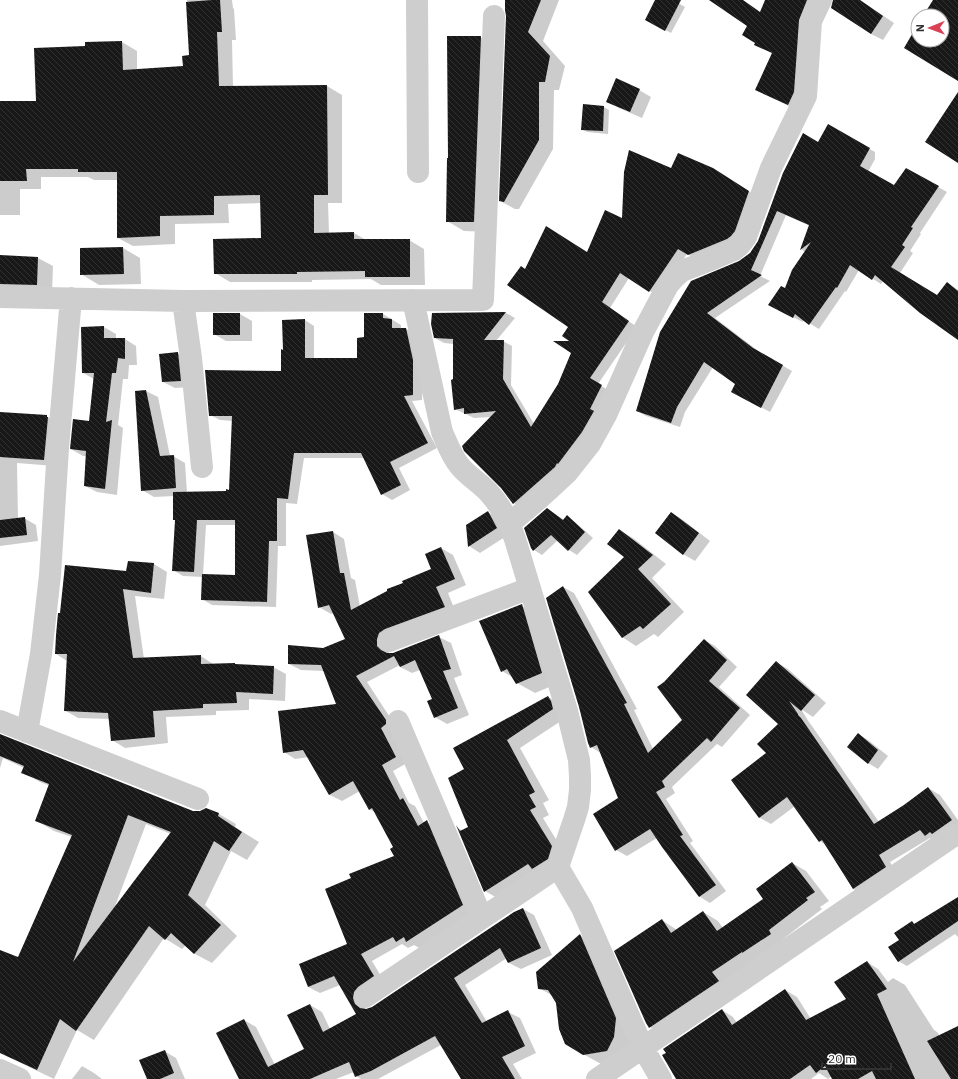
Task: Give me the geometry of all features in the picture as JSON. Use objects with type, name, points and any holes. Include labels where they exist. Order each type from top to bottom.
[{"type":"street","points":[[417,0],[418,172]]},
{"type":"street","points":[[510,522],[541,497],[567,473],[590,444],[606,415],[643,332],[668,285],[682,271],[713,260],[734,250],[746,237],[771,168],[806,96],[811,21],[821,0]]},
{"type":"street","points":[[0,297],[183,301],[483,300],[494,16]]},
{"type":"street","points":[[27,732],[41,654],[50,575],[58,448],[71,298]]},
{"type":"street","points":[[365,997],[558,867],[578,807],[580,790],[579,760],[567,711],[516,539],[510,522],[502,508],[490,493],[458,464],[450,451],[442,432],[413,300]]},
{"type":"street","points":[[183,301],[191,358],[202,467]]},
{"type":"street","points":[[389,640],[530,588]]},
{"type":"street","points":[[0,721],[198,799]]},
{"type":"street","points":[[398,721],[482,918]]},
{"type":"street","points":[[597,1079],[952,837],[958,835]]},
{"type":"street","points":[[558,867],[582,908],[643,1048],[661,1079]]},
{"type":"street","points":[[0,1070],[20,1079]]},
{"type":"building","points":[[220,0],[222,32],[217,32],[219,86],[327,85],[328,195],[314,195],[314,233],[354,232],[354,239],[410,239],[410,277],[365,277],[365,271],[297,272],[297,274],[214,274],[213,239],[261,238],[260,195],[214,196],[214,215],[160,216],[160,236],[117,238],[117,172],[78,172],[78,169],[26,169],[27,181],[0,181],[0,101],[36,101],[34,48],[85,46],[85,42],[122,41],[123,70],[183,66],[182,56],[189,55],[186,2]]},
{"type":"building","points":[[505,0],[541,0],[528,32],[550,56],[545,82],[539,82],[539,140],[504,202],[499,201],[506,16]]},
{"type":"building","points":[[655,0],[681,0],[665,31],[645,20]]},
{"type":"building","points":[[709,0],[743,0],[760,12],[765,0],[807,0],[799,20],[794,92],[788,105],[755,90],[772,53],[754,45],[755,43],[742,35],[747,26]]},
{"type":"building","points":[[833,0],[860,0],[883,16],[871,34],[831,8]]},
{"type":"building","points":[[933,0],[958,0],[958,81],[904,48],[910,38],[910,48],[950,48],[950,8],[928,8]]},
{"type":"building","points":[[447,36],[481,36],[474,222],[446,222],[448,158]]},
{"type":"building","points":[[616,78],[640,89],[630,112],[606,102]]},
{"type":"building","points":[[958,92],[958,163],[925,142]]},
{"type":"building","points":[[583,104],[604,106],[603,131],[581,130]]},
{"type":"building","points":[[828,124],[870,148],[860,166],[894,185],[906,168],[939,186],[911,227],[913,228],[902,245],[905,247],[891,267],[937,295],[947,282],[958,291],[958,340],[920,313],[875,275],[872,280],[850,265],[837,288],[836,287],[809,325],[795,314],[793,318],[768,305],[781,286],[785,288],[792,270],[811,242],[800,250],[809,225],[777,211],[751,270],[762,275],[707,313],[753,348],[783,365],[761,408],[731,392],[735,384],[704,362],[677,407],[671,423],[636,411],[660,332],[691,281],[739,261],[750,253],[758,241],[783,173],[803,133],[818,142]]},
{"type":"building","points":[[629,150],[671,168],[678,153],[713,168],[749,191],[735,231],[731,236],[688,255],[678,249],[649,292],[620,273],[602,302],[629,321],[590,378],[602,385],[590,409],[594,411],[582,432],[558,464],[557,463],[555,467],[513,504],[501,488],[464,451],[462,446],[496,411],[464,414],[464,408],[454,410],[451,380],[453,379],[453,339],[434,338],[431,324],[432,313],[506,312],[484,340],[504,340],[503,379],[531,427],[558,384],[571,353],[553,341],[569,341],[562,336],[568,327],[507,285],[521,266],[525,269],[546,226],[587,252],[605,210],[622,218],[624,172]]},
{"type":"building","points":[[123,247],[124,274],[80,275],[80,248]]},
{"type":"building","points":[[0,255],[38,257],[37,285],[0,284]]},
{"type":"building","points":[[213,313],[240,313],[240,335],[213,335]]},
{"type":"building","points":[[364,313],[383,313],[383,318],[392,319],[392,328],[406,328],[413,360],[413,395],[404,396],[428,443],[390,462],[401,485],[381,495],[361,453],[294,453],[288,499],[277,498],[277,541],[269,541],[267,602],[201,600],[202,574],[235,575],[235,520],[197,520],[194,572],[172,571],[175,520],[173,520],[173,492],[229,490],[232,416],[209,416],[205,370],[281,371],[281,349],[283,350],[282,320],[305,319],[305,358],[357,358],[357,338],[364,337]]},
{"type":"building","points":[[104,326],[104,338],[125,338],[125,359],[118,358],[116,373],[112,373],[106,422],[112,420],[105,489],[84,486],[86,451],[70,449],[73,419],[89,421],[94,373],[82,373],[81,327]]},
{"type":"building","points":[[178,352],[181,381],[162,382],[159,354]]},
{"type":"building","points":[[146,390],[160,456],[174,455],[176,488],[141,491],[135,391]]},
{"type":"building","points":[[0,412],[47,415],[44,460],[0,457]]},
{"type":"building","points":[[547,508],[563,520],[567,515],[585,532],[568,551],[551,535],[533,551],[531,548],[524,528]]},
{"type":"building","points":[[488,511],[497,528],[468,547],[466,525]]},
{"type":"building","points":[[671,512],[699,533],[683,555],[655,533]]},
{"type":"building","points":[[25,517],[27,535],[0,538],[0,520]]},
{"type":"building","points":[[619,529],[653,555],[638,569],[671,604],[643,629],[640,626],[622,638],[588,592],[624,557],[607,544]]},
{"type":"building","points":[[333,531],[340,573],[344,573],[351,610],[387,591],[387,589],[403,583],[402,581],[431,569],[425,554],[441,547],[455,579],[436,587],[445,607],[385,629],[379,633],[377,646],[387,653],[393,653],[439,635],[451,669],[443,671],[458,708],[434,718],[427,701],[432,699],[415,660],[400,667],[394,656],[356,676],[386,720],[386,724],[381,728],[396,757],[382,765],[400,800],[403,798],[418,826],[427,820],[463,905],[406,942],[404,937],[396,942],[393,937],[361,954],[374,976],[358,987],[354,992],[353,998],[355,1004],[360,1008],[366,1009],[372,1007],[514,912],[523,908],[541,948],[508,963],[500,948],[454,978],[482,1023],[508,1010],[525,1046],[502,1057],[515,1079],[461,1079],[435,1036],[371,1071],[355,1077],[349,1062],[310,1079],[239,1079],[216,1033],[244,1019],[268,1067],[304,1049],[287,1015],[310,1004],[323,1032],[356,1014],[334,976],[308,987],[299,964],[347,944],[325,889],[351,878],[349,874],[394,856],[390,849],[393,847],[372,808],[369,810],[353,781],[329,795],[303,750],[283,753],[278,711],[336,704],[321,665],[288,664],[288,645],[323,648],[345,639],[329,605],[318,608],[306,535]]},
{"type":"building","points":[[128,561],[154,563],[151,593],[123,589],[133,658],[201,655],[201,664],[235,663],[274,666],[273,694],[236,692],[237,703],[203,704],[203,708],[153,711],[155,737],[111,741],[108,713],[64,711],[67,654],[55,654],[58,613],[60,613],[65,565],[126,571]]},
{"type":"building","points":[[563,586],[627,703],[624,704],[648,753],[682,720],[657,687],[664,682],[704,639],[727,660],[709,681],[740,708],[711,742],[707,738],[662,781],[665,787],[656,792],[683,835],[680,836],[716,885],[699,897],[650,829],[615,851],[593,814],[618,798],[597,745],[590,748],[588,743],[579,707],[546,598]]},
{"type":"building","points":[[522,604],[542,673],[516,684],[507,669],[501,672],[479,621]]},
{"type":"building","points":[[776,661],[815,695],[801,711],[789,701],[874,824],[904,805],[928,787],[952,820],[932,834],[930,832],[925,836],[920,830],[879,855],[886,867],[853,889],[822,840],[819,842],[787,797],[759,818],[731,780],[766,753],[757,744],[778,724],[746,695]]},
{"type":"building","points":[[548,696],[553,709],[507,740],[535,792],[529,795],[536,807],[530,810],[552,846],[548,859],[532,869],[528,864],[484,892],[456,825],[460,831],[468,827],[448,778],[464,769],[453,748]]},
{"type":"building","points":[[858,733],[878,750],[868,764],[847,747]]},
{"type":"building","points":[[0,734],[193,811],[200,811],[206,808],[219,813],[218,816],[242,832],[229,851],[214,841],[188,895],[221,925],[194,954],[171,933],[165,940],[149,926],[76,1031],[60,1019],[37,1070],[0,1053],[0,950],[18,957],[72,835],[35,821],[49,784],[21,773],[24,766],[0,756]],"holes":[[[128,815],[171,832],[73,962]]]},
{"type":"building","points":[[792,862],[815,892],[806,898],[808,900],[769,930],[771,934],[712,972],[719,981],[649,1028],[614,951],[662,919],[671,933],[703,911],[717,931],[763,899],[756,889]]},
{"type":"building","points":[[958,897],[958,921],[898,962],[888,947],[899,940],[894,933],[912,921],[914,924]]},
{"type":"building","points":[[580,934],[616,1018],[614,1037],[607,1051],[583,1055],[565,1044],[559,1029],[556,1003],[548,990],[538,989],[536,972]]},
{"type":"building","points":[[867,961],[887,989],[877,994],[915,1079],[876,1079],[872,1071],[858,1079],[832,1079],[825,1066],[816,1073],[810,1065],[790,1079],[676,1079],[662,1055],[666,1053],[663,1049],[722,1009],[732,1025],[785,989],[806,1020],[846,999],[834,982]]},
{"type":"building","points":[[958,1026],[958,1079],[951,1079],[927,1041]]},
{"type":"building","points":[[165,1050],[174,1073],[160,1079],[147,1079],[139,1060]]}]
